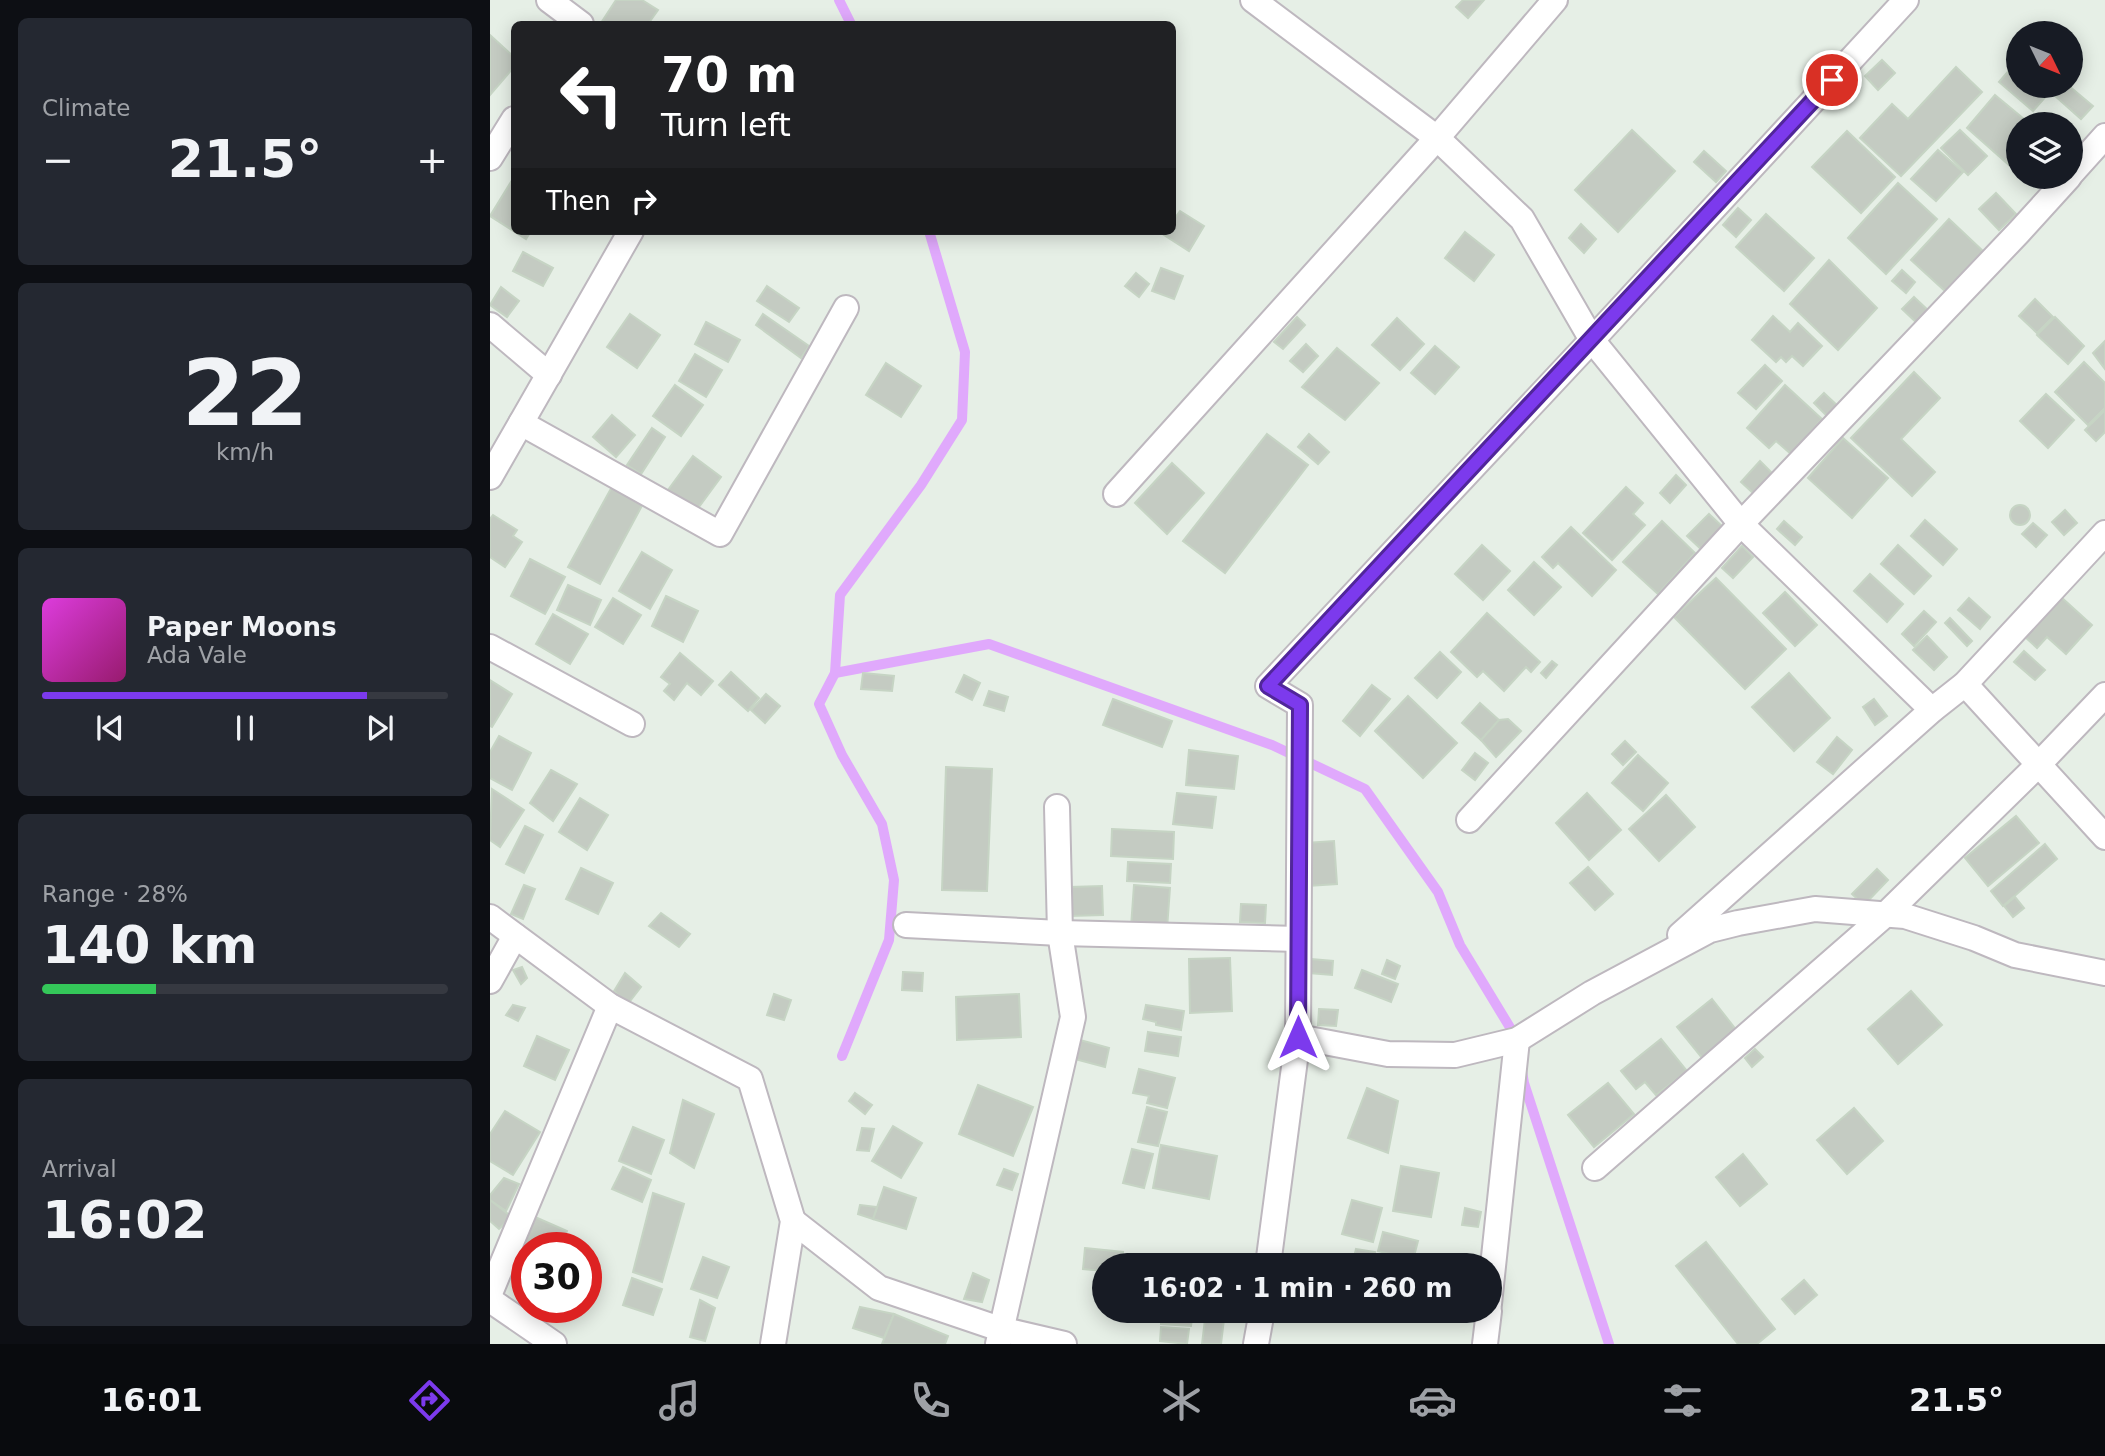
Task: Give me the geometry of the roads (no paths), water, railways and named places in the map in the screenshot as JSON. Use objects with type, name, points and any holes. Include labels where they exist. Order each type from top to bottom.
[{"type":"street","points":[[548,0],[573,21]]},
{"type":"street","points":[[1253,0],[1437,138],[1522,219],[1592,340],[1741,524],[1932,710]]},
{"type":"street","points":[[1116,494],[1437,138],[1555,0]]},
{"type":"street","points":[[1270,1253],[1298,1037],[1300,705],[1268,686],[1906,0]]},
{"type":"street","points":[[490,158],[511,124]]},
{"type":"street","points":[[2083,160],[2105,136]]},
{"type":"street","points":[[1469,820],[1741,524],[2057,189]]},
{"type":"street","points":[[490,476],[629,235]]},
{"type":"street","points":[[521,423],[720,534],[846,308]]},
{"type":"street","points":[[490,326],[549,375]]},
{"type":"street","points":[[1651,961],[1932,710],[1965,684],[2105,533]]},
{"type":"street","points":[[490,647],[632,724]]},
{"type":"street","points":[[1965,684],[2105,837]]},
{"type":"street","points":[[1595,1168],[1885,915],[2038,765],[2105,695]]},
{"type":"street","points":[[999,1337],[1073,1017],[1060,933],[1057,807]]},
{"type":"street","points":[[1298,1037],[1388,1054],[1455,1055],[1517,1040],[1592,993],[1710,930],[1815,909],[1905,916],[1974,938],[2015,955],[2105,973]]},
{"type":"street","points":[[490,917],[610,1006],[750,1079],[793,1221],[773,1344]]},
{"type":"street","points":[[906,925],[1060,933],[1298,939]]},
{"type":"street","points":[[490,981],[514,936]]},
{"type":"street","points":[[490,1293],[610,1006]]},
{"type":"street","points":[[1494,1253],[1517,1040]]},
{"type":"street","points":[[793,1221],[879,1288],[999,1337],[1064,1344]]},
{"type":"street","points":[[490,1300],[554,1344]]},
{"type":"street","points":[[1256,1344],[1260,1323]]},
{"type":"street","points":[[1485,1344],[1488,1323]]},
{"type":"waterway","points":[[839,0],[850,21]]},
{"type":"waterway","points":[[842,1056],[889,940],[894,880],[882,824],[842,755],[819,704],[835,673],[840,595],[921,485],[962,420],[965,352],[930,235]]},
{"type":"waterway","points":[[835,673],[989,644],[1272,745],[1365,789],[1438,892],[1460,945],[1517,1039]]},
{"type":"waterway","points":[[1522,1071],[1609,1344]]}]
